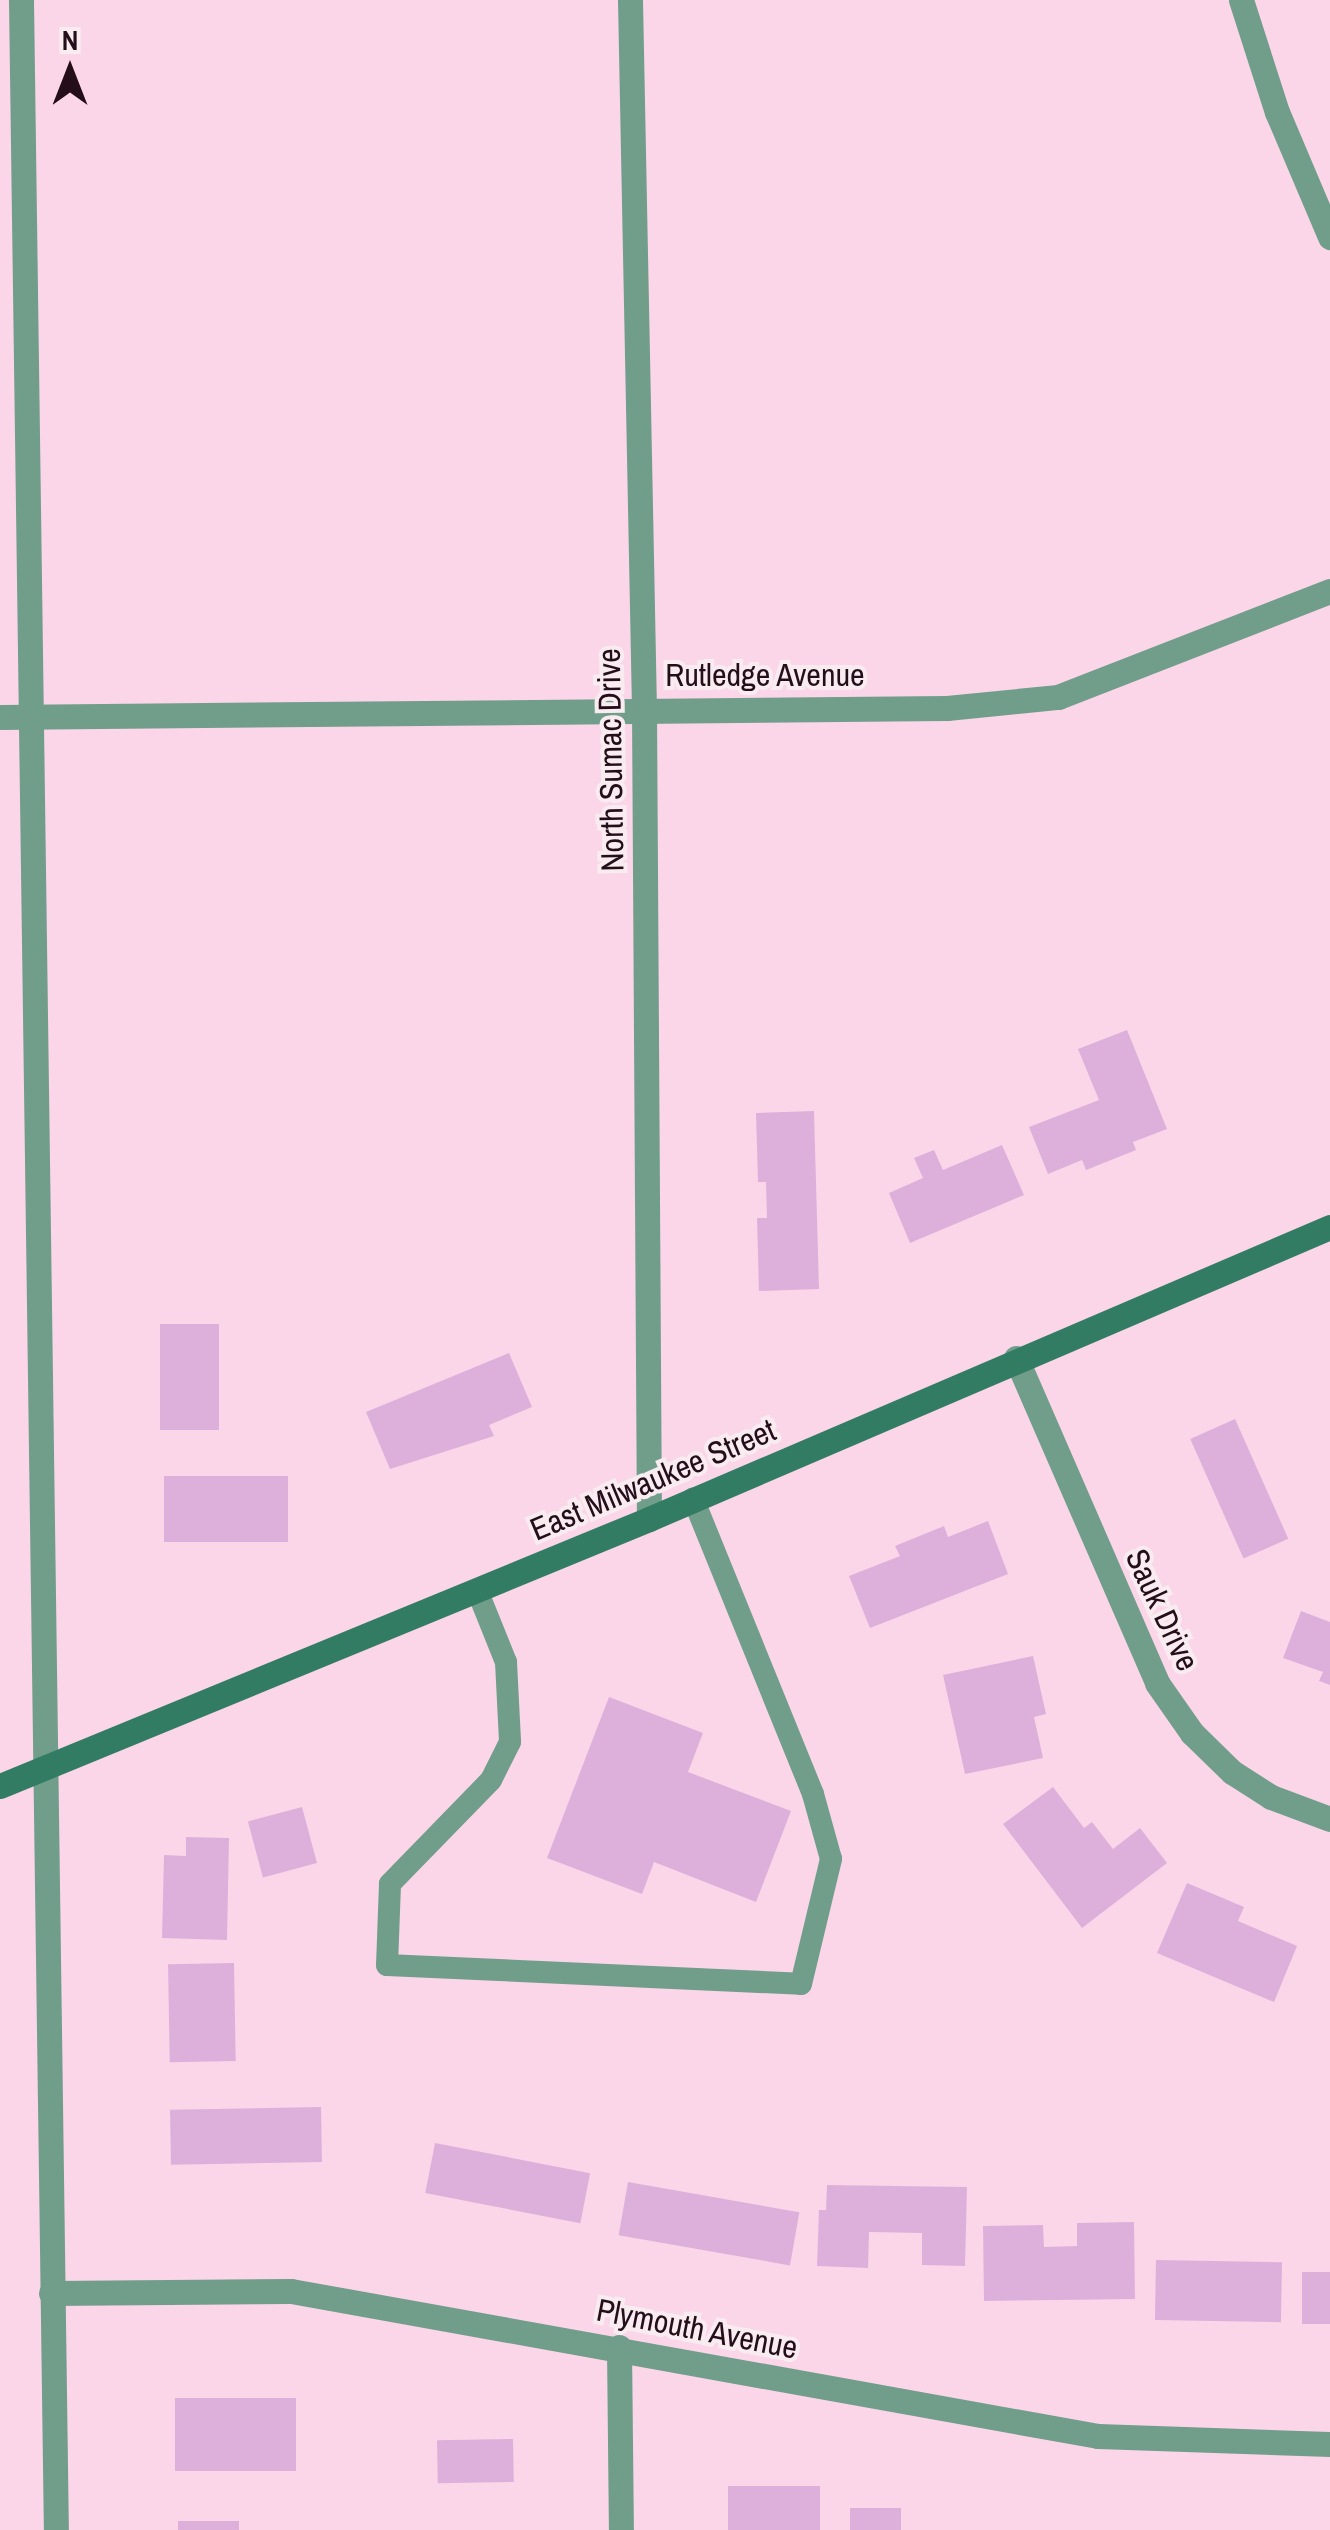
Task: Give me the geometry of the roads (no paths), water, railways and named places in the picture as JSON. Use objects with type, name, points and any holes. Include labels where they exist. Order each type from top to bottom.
[{"type":"main road","name":"East Milwaukee Street","points":[[0,1786],[649,1519],[1016,1358],[1330,1227]]},
{"type":"street","points":[[21,0],[42,1768],[56,2530]]},
{"type":"street","name":"North Sumac Drive","points":[[630,0],[644,708],[649,1519]]},
{"type":"street","points":[[1241,0],[1277,112],[1330,237]]},
{"type":"street","name":"Rutledge Avenue","points":[[0,717],[947,708],[1058,697],[1330,590]]},
{"type":"street","name":"Sauk Drive","points":[[1016,1358],[1157,1683],[1192,1733],[1232,1772],[1271,1797],[1330,1820]]},
{"type":"street","name":"Plymouth Avenue","points":[[51,2292],[291,2290],[1098,2436],[1330,2444]]},
{"type":"street","points":[[619,2347],[621,2530]]},
{"type":"lane","points":[[478,1590],[506,1662],[510,1742],[491,1780],[390,1884],[388,1965],[802,1984],[831,1859],[813,1794],[694,1498]]}]
